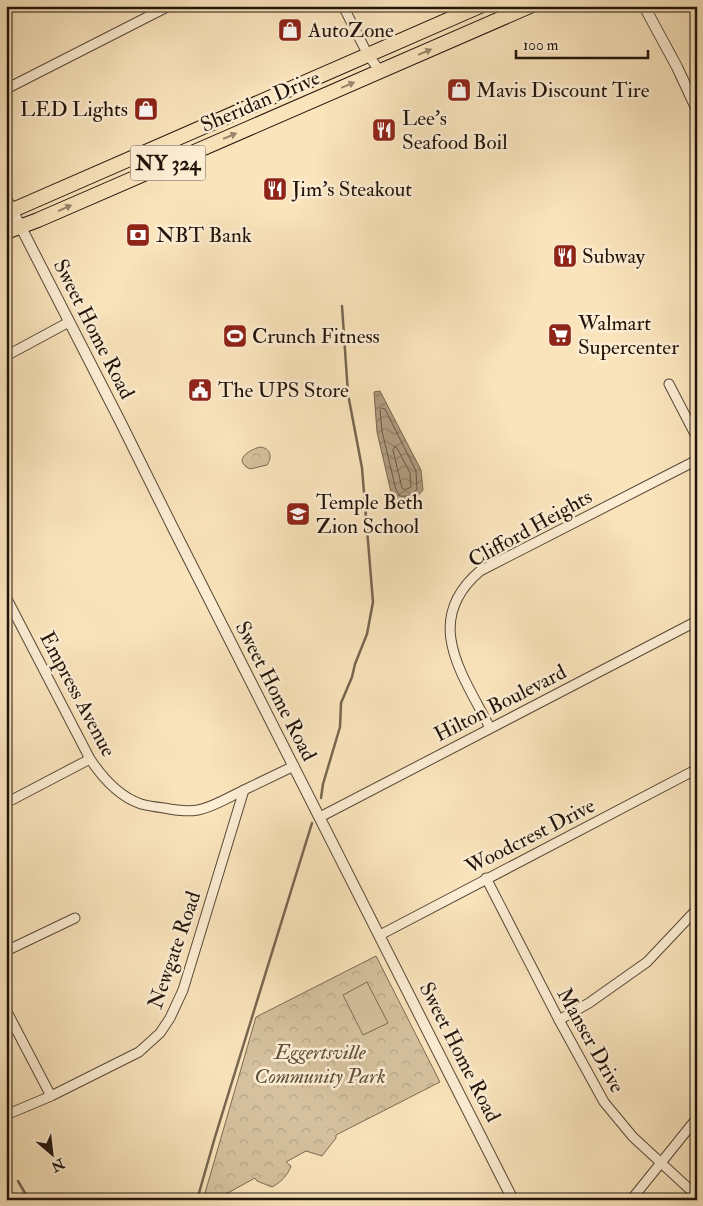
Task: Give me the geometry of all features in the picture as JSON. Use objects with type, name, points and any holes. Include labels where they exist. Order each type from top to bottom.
[{"type":"main road","name":"Sheridan Drive","points":[[8,208],[368,55],[460,10],[480,6]]},
{"type":"main road","name":"Sheridan Drive","points":[[6,232],[530,6]]},
{"type":"street","points":[[6,89],[169,6]]},
{"type":"street","points":[[343,6],[368,55],[380,71]]},
{"type":"street","points":[[644,6],[677,66],[697,110]]},
{"type":"street","name":"Sweet Home Road","points":[[8,208],[20,227],[69,322],[513,1200]]},
{"type":"street","points":[[6,356],[69,322]]},
{"type":"street","points":[[669,384],[697,438]]},
{"type":"street","name":"Clifford Heights","points":[[490,728],[457,664],[452,649],[450,625],[453,611],[465,587],[480,571],[697,460]]},
{"type":"street","name":"Empress Avenue","points":[[6,597],[90,759],[97,771],[113,787],[140,804],[175,810],[199,810],[212,806],[244,790]]},
{"type":"street","name":"Hilton Boulevard","points":[[320,817],[697,621]]},
{"type":"street","points":[[6,803],[90,759]]},
{"type":"street","points":[[244,790],[294,766]]},
{"type":"street","name":"Woodcrest Drive","points":[[380,935],[697,769]]},
{"type":"street","name":"Newgate Road","points":[[6,1115],[51,1096],[139,1052],[160,1033],[170,1018],[183,990],[244,790]]},
{"type":"street","name":"Manser Drive","points":[[486,878],[559,1020],[604,1102],[633,1137],[697,1196]]},
{"type":"street","points":[[559,1020],[589,1003],[647,962],[697,910]]},
{"type":"street","points":[[6,951],[75,918]]},
{"type":"street","points":[[6,1010],[51,1096]]},
{"type":"street","points":[[631,1200],[697,1118]]},
{"type":"green space","points":[[260,447],[270,453],[267,465],[250,469],[245,466],[242,462],[244,456],[251,450]]},
{"type":"green space","name":"Eggertsville Community Park","points":[[376,956],[440,1082],[336,1135],[336,1138],[322,1156],[306,1151],[286,1162],[291,1166],[288,1173],[272,1187],[257,1181],[255,1178],[215,1200],[203,1200],[256,1017]]},
{"type":"green space","points":[[367,982],[388,1023],[363,1035],[343,995]]},
{"type":"water","points":[[380,391],[421,470],[423,490],[415,498],[405,501],[397,501],[391,492],[377,432],[374,392]]},
{"type":"waterway","points":[[321,798],[323,784],[340,727],[341,703],[367,634],[373,602],[362,468],[348,394],[342,306]]},
{"type":"waterway","points":[[197,1200],[312,823]]},
{"type":"waterway","points":[[18,1181],[29,1200]]},
{"type":"place","name":"AutoZone","points":[[290,30]]},
{"type":"place","name":"Mavis Discount Tire","points":[[459,90]]},
{"type":"place","name":"LED Lights","points":[[146,109]]},
{"type":"place","name":"Lee's Seafood Boil","points":[[384,130]]},
{"type":"place","name":"Jim's Steakout","points":[[275,189]]},
{"type":"place","name":"NBT Bank","points":[[138,235]]},
{"type":"place","name":"Subway","points":[[565,256]]},
{"type":"place","name":"Walmart Supercenter","points":[[560,335]]},
{"type":"place","name":"Crunch Fitness","points":[[235,336]]},
{"type":"place","name":"The UPS Store","points":[[200,390]]},
{"type":"place","name":"Temple Beth Zion School","points":[[298,514]]}]
